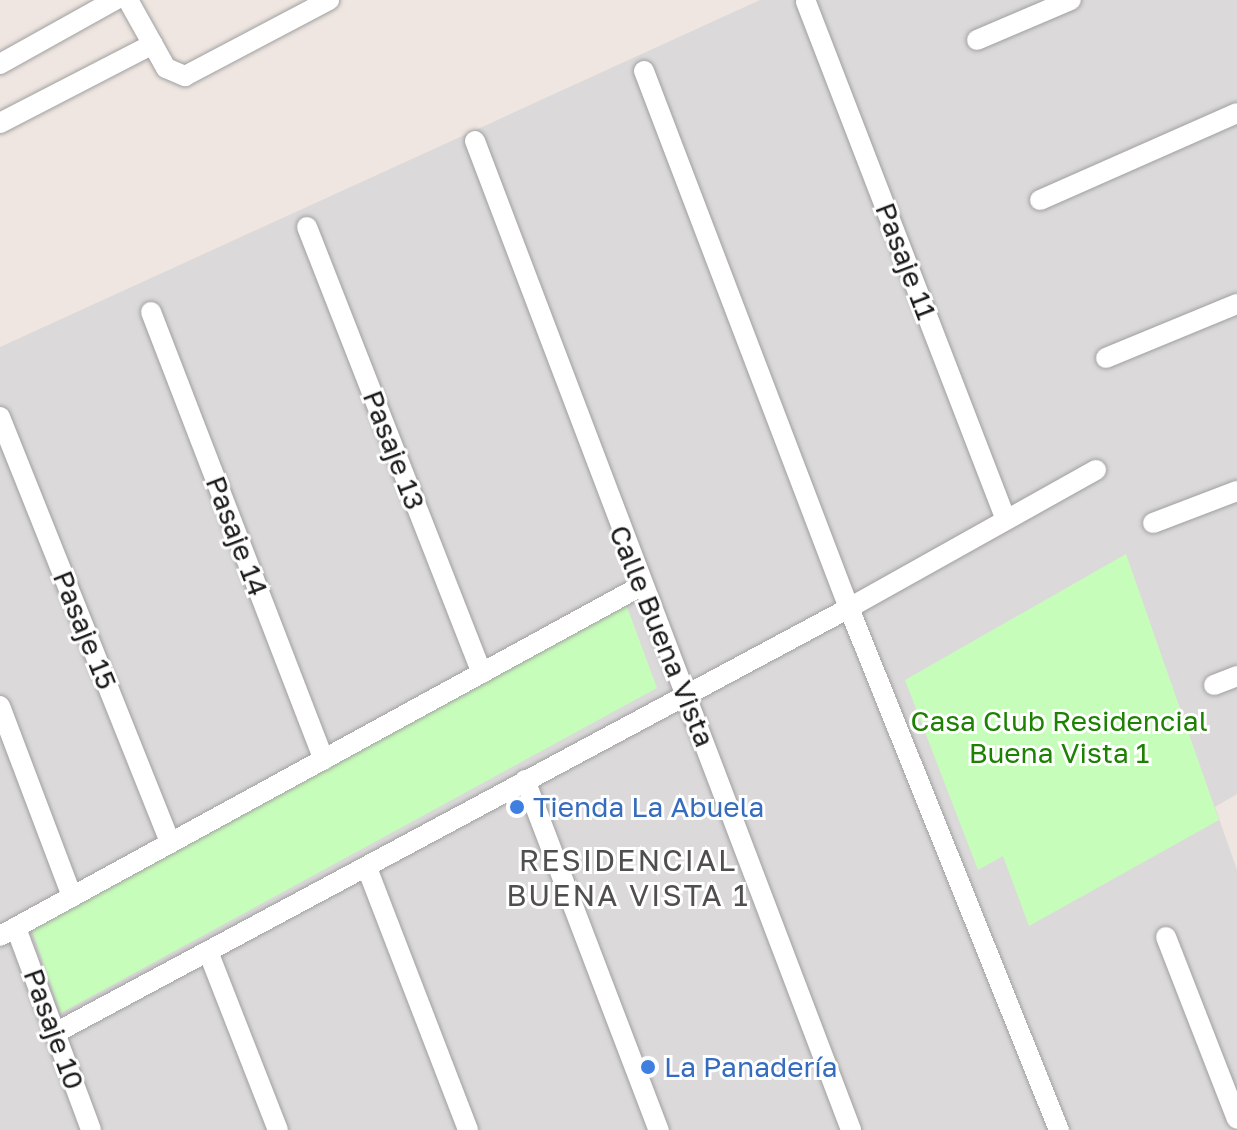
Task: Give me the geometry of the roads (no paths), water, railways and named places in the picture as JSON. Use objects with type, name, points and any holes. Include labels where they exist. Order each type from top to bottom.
[{"type":"street","points":[[0,64],[115,0]]},
{"type":"street","points":[[128,0],[166,68],[185,76],[329,0]]},
{"type":"street","points":[[977,40],[1071,0]]},
{"type":"street","name":"Pasaje 11","points":[[806,2],[1006,520]]},
{"type":"street","points":[[0,123],[153,44]]},
{"type":"street","points":[[644,71],[849,608],[1059,1130]]},
{"type":"street","points":[[1040,200],[1237,113]]},
{"type":"street","name":"Calle Buena Vista","points":[[475,141],[641,586],[687,695],[851,1130]]},
{"type":"street","name":"Pasaje 13","points":[[307,227],[482,673]]},
{"type":"street","points":[[1106,358],[1237,304]]},
{"type":"street","name":"Pasaje 14","points":[[151,312],[324,760]]},
{"type":"street","name":"Pasaje 15","points":[[0,417],[170,843]]},
{"type":"street","points":[[57,1032],[209,954],[525,780],[849,608],[1096,470]]},
{"type":"street","points":[[1153,523],[1237,491]]},
{"type":"street","points":[[8,932],[641,586]]},
{"type":"street","points":[[1214,685],[1237,676]]},
{"type":"street","points":[[0,706],[72,897]]},
{"type":"street","points":[[525,780],[659,1130]]},
{"type":"street","points":[[367,868],[468,1130]]},
{"type":"street","name":"Pasaje 10","points":[[8,932],[57,1032],[91,1130]]},
{"type":"street","points":[[1166,937],[1237,1119]]},
{"type":"street","points":[[209,954],[278,1130]]},
{"type":"place","name":"Tienda La Abuela","points":[[517,807]]},
{"type":"place","name":"La Panadería","points":[[648,1067]]},
{"type":"district","name":"RESIDENCIAL BUENA VISTA 1","points":[[628,877]]},
{"type":"park label","name":"Casa Club Residencial Buena Vista 1","points":[[1059,737]]}]
